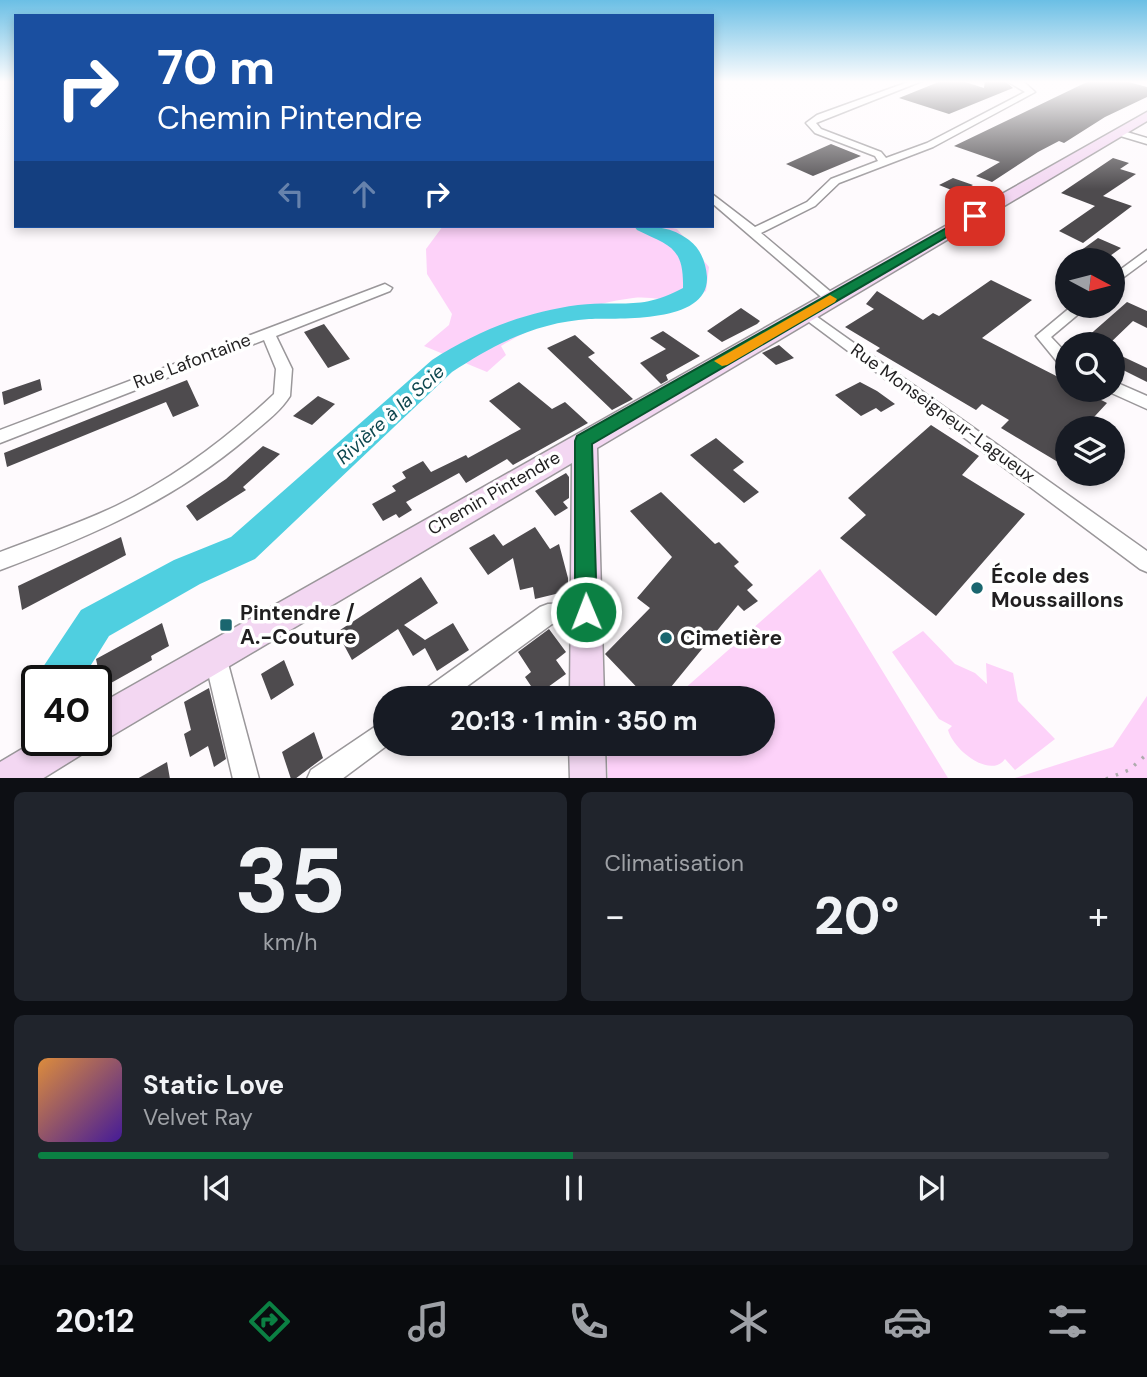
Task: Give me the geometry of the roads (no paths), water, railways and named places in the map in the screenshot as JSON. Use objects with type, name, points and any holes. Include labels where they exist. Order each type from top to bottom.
[{"type":"street","points":[[820,117],[811,123],[818,131],[878,154],[884,162]]},
{"type":"street","points":[[752,233],[811,204],[835,181],[930,145],[983,117]]},
{"type":"street","name":"Chemin Pintendre","points":[[112,717],[1145,117]]},
{"type":"street","points":[[1119,133],[1147,141]]},
{"type":"street","points":[[714,199],[831,298]]},
{"type":"street","points":[[1125,271],[1147,254]]},
{"type":"street","name":"Rue Lafontaine","points":[[0,437],[385,288]]},
{"type":"street","name":"Rue Monseigneur-Lagueux","points":[[806,313],[1147,563]]},
{"type":"street","points":[[1055,350],[1043,336],[1066,318]]},
{"type":"street","points":[[0,561],[96,523],[157,493],[250,428],[282,396],[284,369],[267,332]]},
{"type":"street","points":[[1125,393],[1147,403]]},
{"type":"street","points":[[583,441],[587,686]]},
{"type":"street","points":[[449,686],[548,614],[586,612]]},
{"type":"street","points":[[215,656],[246,778]]},
{"type":"street","points":[[321,778],[373,741]]},
{"type":"street","points":[[9,778],[46,756]]},
{"type":"street","points":[[587,756],[588,778]]},
{"type":"waterway","name":"Rivière à la Scie","points":[[67,665],[95,623],[187,572],[243,548],[442,366],[457,356],[506,331],[540,320],[582,312],[647,311],[672,303],[695,291],[694,263],[685,247],[649,228]]},
{"type":"place","name":"École des Moussaillons","points":[[977,588]]},
{"type":"place","name":"Pintendre / A.-Couture","points":[[226,625]]},
{"type":"place","name":"Cimetière","points":[[666,638]]}]
